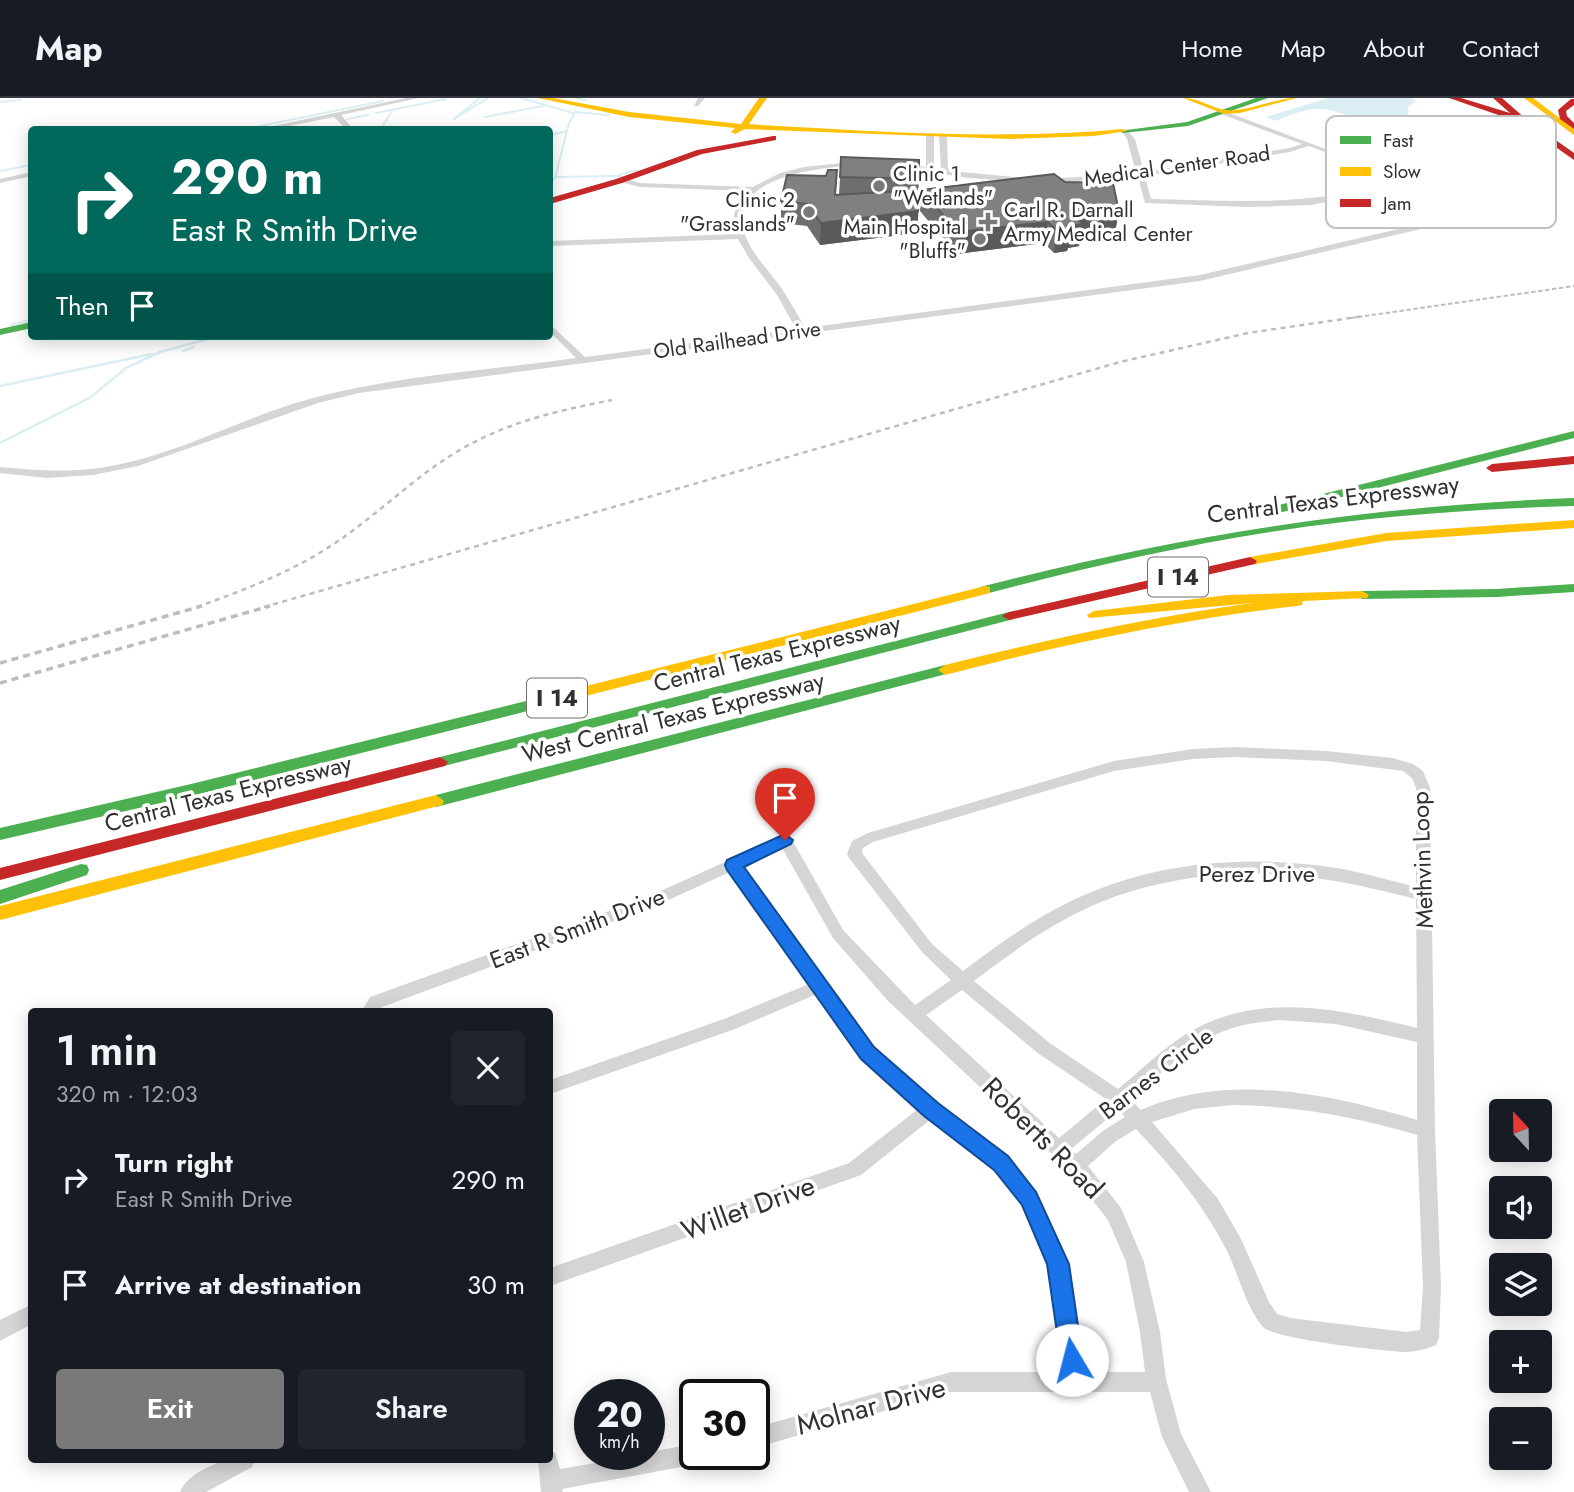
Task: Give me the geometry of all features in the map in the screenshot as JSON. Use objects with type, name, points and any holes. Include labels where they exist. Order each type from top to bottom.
[{"type":"main road","points":[[542,98],[575,106],[743,127],[937,136],[1043,137],[1188,124],[1265,98]]},
{"type":"main road","points":[[700,152],[743,127],[763,98]]},
{"type":"main road","points":[[1187,98],[1224,112],[1240,111],[1293,98]]},
{"type":"main road","points":[[1453,98],[1508,116]]},
{"type":"main road","points":[[1498,98],[1518,116]]},
{"type":"main road","points":[[1498,98],[1525,116]]},
{"type":"main road","points":[[1528,98],[1552,116]]},
{"type":"main road","points":[[1574,99],[1562,110],[1563,117],[1574,127]]},
{"type":"main road","points":[[1556,119],[1574,133]]},
{"type":"main road","points":[[553,200],[623,180],[700,152],[777,138],[850,133]]},
{"type":"main road","points":[[1556,136],[1574,146]]},
{"type":"main road","points":[[1556,145],[1574,157]]},
{"type":"main road","points":[[0,332],[28,326]]},
{"type":"main road","points":[[999,585],[1574,434]]},
{"type":"main road","points":[[1311,501],[1471,471],[1574,460]]},
{"type":"main road","name":"Central Texas Expressway","points":[[0,834],[191,790],[922,607],[999,585],[1177,543],[1319,519],[1457,505],[1574,502]]},
{"type":"main road","name":"Central Texas Expressway","points":[[0,874],[1007,617],[1091,600],[1211,569],[1325,546],[1432,531],[1574,524]]},
{"type":"main road","points":[[790,673],[858,664],[1077,617],[1211,599],[1497,593],[1574,588]]},
{"type":"main road","name":"West Central Texas Expressway","points":[[0,913],[1079,636],[1161,618],[1234,607],[1362,595]]},
{"type":"main road","points":[[0,897],[163,843],[345,796],[415,769]]},
{"type":"main road","points":[[0,825],[121,800],[191,790]]},
{"type":"street","points":[[277,126],[415,98]]},
{"type":"street","points":[[696,105],[702,98]]},
{"type":"street","points":[[1224,112],[1326,150]]},
{"type":"street","points":[[336,114],[347,126]]},
{"type":"street","points":[[1126,131],[1131,139],[1149,201],[1263,204],[1326,201]]},
{"type":"street","points":[[930,169],[937,136]]},
{"type":"street","points":[[937,136],[947,172]]},
{"type":"street","name":"Medical Center Road","points":[[890,164],[1033,181],[1102,179],[1290,150],[1309,144]]},
{"type":"street","points":[[802,331],[777,289],[758,266],[742,236],[737,214],[742,202],[754,189],[799,170],[839,164],[872,163]]},
{"type":"street","points":[[0,181],[28,175]]},
{"type":"street","points":[[623,180],[640,185],[754,189]]},
{"type":"street","name":"Old Railhead Drive","points":[[0,470],[48,474],[130,465],[173,453],[285,408],[322,397],[1219,275],[1414,228]]},
{"type":"street","points":[[553,244],[742,236]]},
{"type":"street","points":[[553,330],[583,360]]},
{"type":"street","name":"Methvin Loop","points":[[1235,752],[1326,756],[1408,767],[1418,775],[1423,788],[1426,1130],[1432,1287],[1429,1338],[1406,1342],[1290,1328],[1271,1322],[1262,1309],[1234,1245],[1212,1205],[1140,1119],[1119,1099],[1045,1049],[963,981],[927,948],[860,866],[854,855],[857,845],[868,838],[1114,766],[1193,754],[1235,752]]},
{"type":"street","name":"East R Smith Drive","points":[[372,1008],[376,1002],[650,902],[785,840]]},
{"type":"street","name":"Roberts Road","points":[[785,840],[838,934],[915,1014],[1076,1165],[1115,1213],[1135,1262],[1150,1332],[1156,1382],[1172,1437],[1200,1492]]},
{"type":"street","points":[[733,865],[777,924],[818,987],[868,1053],[931,1110],[1001,1163],[1029,1199],[1058,1264],[1072,1360],[1069,1382]]},
{"type":"street","name":"Perez Drive","points":[[915,1014],[1069,909],[1133,885],[1182,873],[1238,868],[1298,870],[1342,875],[1425,895]]},
{"type":"street","points":[[553,1086],[729,1024],[818,987]]},
{"type":"street","name":"Barnes Circle","points":[[1060,1149],[1190,1040],[1210,1028],[1240,1017],[1281,1011],[1308,1012],[1426,1037]]},
{"type":"street","name":"Barnes Circle","points":[[1076,1165],[1116,1131],[1140,1119],[1175,1107],[1239,1098],[1305,1102],[1388,1118],[1426,1130]]},
{"type":"street","name":"Willet Drive","points":[[553,1276],[855,1169],[931,1110]]},
{"type":"street","points":[[0,1331],[28,1315]]},
{"type":"street","name":"Molnar Drive","points":[[770,1433],[951,1381],[1156,1382]]},
{"type":"street","points":[[548,1463],[551,1487],[679,1458]]},
{"type":"street","points":[[191,1492],[201,1482],[239,1463]]},
{"type":"shaded area","points":[[1328,98],[1411,98],[1417,101],[1408,107],[1409,116],[1348,116],[1316,109],[1275,121],[1266,117]]},
{"type":"building","points":[[841,157],[919,160],[919,179],[840,177]]},
{"type":"building","points":[[828,170],[837,170],[835,195],[920,190],[918,211],[821,223],[807,204],[781,201],[787,175],[826,176]]},
{"type":"building","points":[[1054,174],[1065,182],[1113,183],[1119,212],[1076,218],[1083,224],[1057,231],[1048,222],[958,232],[921,190]]},
{"type":"waterway","points":[[480,98],[454,119],[488,98]]},
{"type":"waterway","points":[[521,98],[573,113]]},
{"type":"waterway","points":[[576,98],[585,100]]},
{"type":"waterway","points":[[376,113],[446,99]]},
{"type":"waterway","points":[[0,102],[21,100]]},
{"type":"waterway","points":[[261,126],[383,101]]},
{"type":"waterway","points":[[485,117],[543,106]]},
{"type":"waterway","points":[[383,126],[392,111]]},
{"type":"waterway","points":[[567,131],[575,112]]},
{"type":"waterway","points":[[575,112],[608,115]]},
{"type":"waterway","points":[[347,119],[368,115]]},
{"type":"waterway","points":[[553,134],[567,131]]},
{"type":"waterway","points":[[555,177],[567,131]]},
{"type":"waterway","points":[[0,171],[28,166]]},
{"type":"waterway","points":[[619,175],[637,170]]},
{"type":"waterway","points":[[555,177],[621,176]]},
{"type":"waterway","points":[[11,325],[27,321]]},
{"type":"waterway","points":[[0,443],[91,397],[126,368],[160,352],[204,340]]},
{"type":"waterway","points":[[183,351],[194,347]]},
{"type":"waterway","points":[[0,386],[152,354]]},
{"type":"railway","points":[[1351,318],[1574,286]]},
{"type":"railway","points":[[264,607],[1120,362],[1248,333],[1364,316]]},
{"type":"railway","points":[[197,607],[271,578],[324,550],[357,528],[448,457],[482,438],[537,418],[612,400]]},
{"type":"railway","points":[[0,663],[202,606]]},
{"type":"railway","points":[[0,683],[270,606]]},
{"type":"traffic: fast","points":[[1123,131],[1188,124],[1264,98]]},
{"type":"traffic: fast","points":[[0,332],[28,326]]},
{"type":"traffic: fast","points":[[1267,512],[1574,434]]},
{"type":"traffic: fast","points":[[985,590],[1130,554],[1277,528],[1425,510],[1574,502]]},
{"type":"traffic: fast","points":[[1362,595],[1497,593],[1574,588]]},
{"type":"traffic: fast","points":[[440,762],[1009,616]]},
{"type":"traffic: fast","points":[[436,801],[945,670]]},
{"type":"traffic: fast","points":[[0,834],[191,790],[566,696]]},
{"type":"traffic: fast","points":[[0,897],[81,870]]},
{"type":"traffic: slow","points":[[542,98],[629,114],[762,128],[1009,136],[1066,136],[1123,131]]},
{"type":"traffic: slow","points":[[735,132],[743,127],[763,98]]},
{"type":"traffic: slow","points":[[1187,98],[1224,112],[1240,111],[1293,98]]},
{"type":"traffic: slow","points":[[1528,98],[1552,116]]},
{"type":"traffic: slow","points":[[1556,119],[1574,133]]},
{"type":"traffic: slow","points":[[1250,561],[1386,537],[1574,524]]},
{"type":"traffic: slow","points":[[566,696],[985,590]]},
{"type":"traffic: slow","points":[[1094,615],[1228,599],[1362,595]]},
{"type":"traffic: slow","points":[[945,670],[1164,620],[1297,602]]},
{"type":"traffic: slow","points":[[0,913],[436,801]]},
{"type":"traffic: jam","points":[[1453,98],[1510,116]]},
{"type":"traffic: jam","points":[[1497,98],[1517,116]]},
{"type":"traffic: jam","points":[[1574,101],[1562,110],[1563,117],[1574,127]]},
{"type":"traffic: jam","points":[[553,200],[619,181],[700,152],[773,138]]},
{"type":"traffic: jam","points":[[1556,144],[1574,157]]},
{"type":"traffic: jam","points":[[1492,468],[1574,460]]},
{"type":"traffic: jam","points":[[1009,616],[1250,561]]},
{"type":"traffic: jam","points":[[0,874],[440,762]]},
{"type":"place","name":"Clinic 1 \"Wetlands\"","points":[[879,186]]},
{"type":"place","name":"Clinic 2 \"Grasslands\"","points":[[809,212]]},
{"type":"place","name":"Carl R. Darnall Army Medical Center","points":[[988,222]]},
{"type":"place","name":"Main Hospital \"Bluffs\"","points":[[980,239]]},
{"type":"route","points":[[785,840],[733,865],[777,924],[818,987],[868,1053],[931,1110],[1001,1163],[1029,1199],[1058,1264],[1072,1360]]}]
